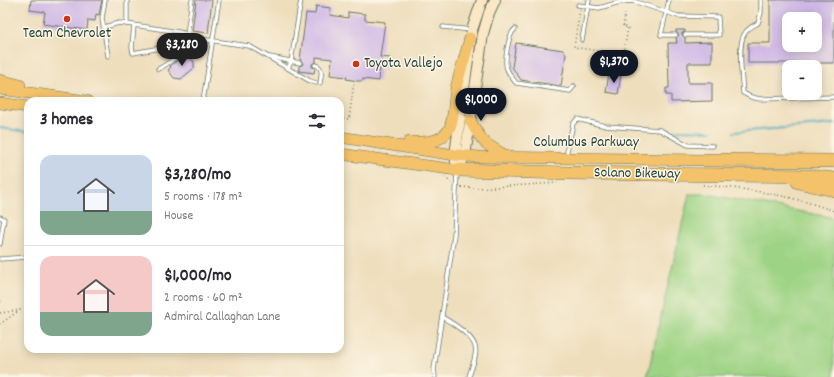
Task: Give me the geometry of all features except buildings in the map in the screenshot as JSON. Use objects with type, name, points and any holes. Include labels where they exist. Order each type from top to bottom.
[{"type":"highway","points":[[721,160],[834,153]]},
{"type":"highway","name":"Columbus Parkway","points":[[706,160],[834,161]]},
{"type":"highway","name":"Columbus Parkway","points":[[457,170],[808,176],[834,179]]},
{"type":"highway","points":[[769,176],[834,190]]},
{"type":"main road","points":[[344,137],[430,142],[448,131],[451,125],[456,89],[482,0]]},
{"type":"main road","points":[[457,170],[470,120],[483,34],[495,0]]},
{"type":"main road","points":[[460,155],[471,34]]},
{"type":"main road","points":[[0,80],[65,97]]},
{"type":"main road","points":[[0,89],[61,97]]},
{"type":"main road","points":[[0,103],[24,106]]},
{"type":"main road","points":[[470,120],[482,142],[511,158]]},
{"type":"main road","name":"Columbus Parkway","points":[[344,138],[460,155],[511,158],[706,160]]},
{"type":"main road","name":"Columbus Parkway","points":[[344,155],[457,170]]},
{"type":"lane","points":[[105,0],[102,18],[108,56]]},
{"type":"lane","points":[[127,0],[127,24]]},
{"type":"lane","points":[[187,34],[192,0]]},
{"type":"lane","points":[[204,97],[219,0]]},
{"type":"lane","points":[[288,68],[291,62],[301,0]]},
{"type":"lane","points":[[582,40],[589,0]]},
{"type":"lane","points":[[669,0],[661,35],[676,35]]},
{"type":"lane","points":[[761,0],[761,13],[758,23],[749,28],[744,34],[741,52],[743,93],[760,99],[834,97]]},
{"type":"lane","points":[[580,5],[599,8],[620,2],[633,1],[678,16],[718,17],[719,35],[685,35]]},
{"type":"lane","points":[[104,26],[119,23],[127,24],[187,34],[194,38],[249,46],[318,83],[321,70],[319,66],[315,65]]},
{"type":"lane","points":[[134,25],[132,47],[133,53],[188,43]]},
{"type":"lane","points":[[443,27],[471,34]]},
{"type":"lane","points":[[515,29],[511,33],[505,63],[507,70],[516,83],[570,91],[574,86]]},
{"type":"lane","points":[[158,69],[165,66],[194,38]]},
{"type":"lane","points":[[266,55],[300,63]]},
{"type":"lane","points":[[565,159],[572,124],[577,119],[606,126],[660,130],[688,145],[713,146]]},
{"type":"lane","points":[[435,377],[434,369],[454,235],[457,170]]},
{"type":"lane","points":[[0,217],[4,220],[0,244]]},
{"type":"lane","points":[[0,259],[24,257]]},
{"type":"lane","points":[[442,317],[462,330],[475,346],[475,355],[469,377]]},
{"type":"path","points":[[580,5],[574,46],[605,52],[624,53],[628,27],[623,26],[625,14]]},
{"type":"path","points":[[344,118],[349,119],[354,82]]},
{"type":"path","points":[[442,175],[456,187],[489,187],[560,183]]},
{"type":"path","name":"Solano Bikeway","points":[[701,185],[779,194],[834,211]]},
{"type":"path","points":[[0,313],[20,310],[0,324]]},
{"type":"green space","points":[[689,194],[706,194],[834,219],[834,377],[647,377]]},
{"type":"waterway","points":[[734,132],[834,124]]},
{"type":"waterway","points":[[0,128],[24,131]]},
{"type":"waterway","points":[[676,130],[711,131]]},
{"type":"place","name":"Team Chevrolet","points":[[67,19]]},
{"type":"place","name":"Toyota Vallejo","points":[[356,64]]}]
